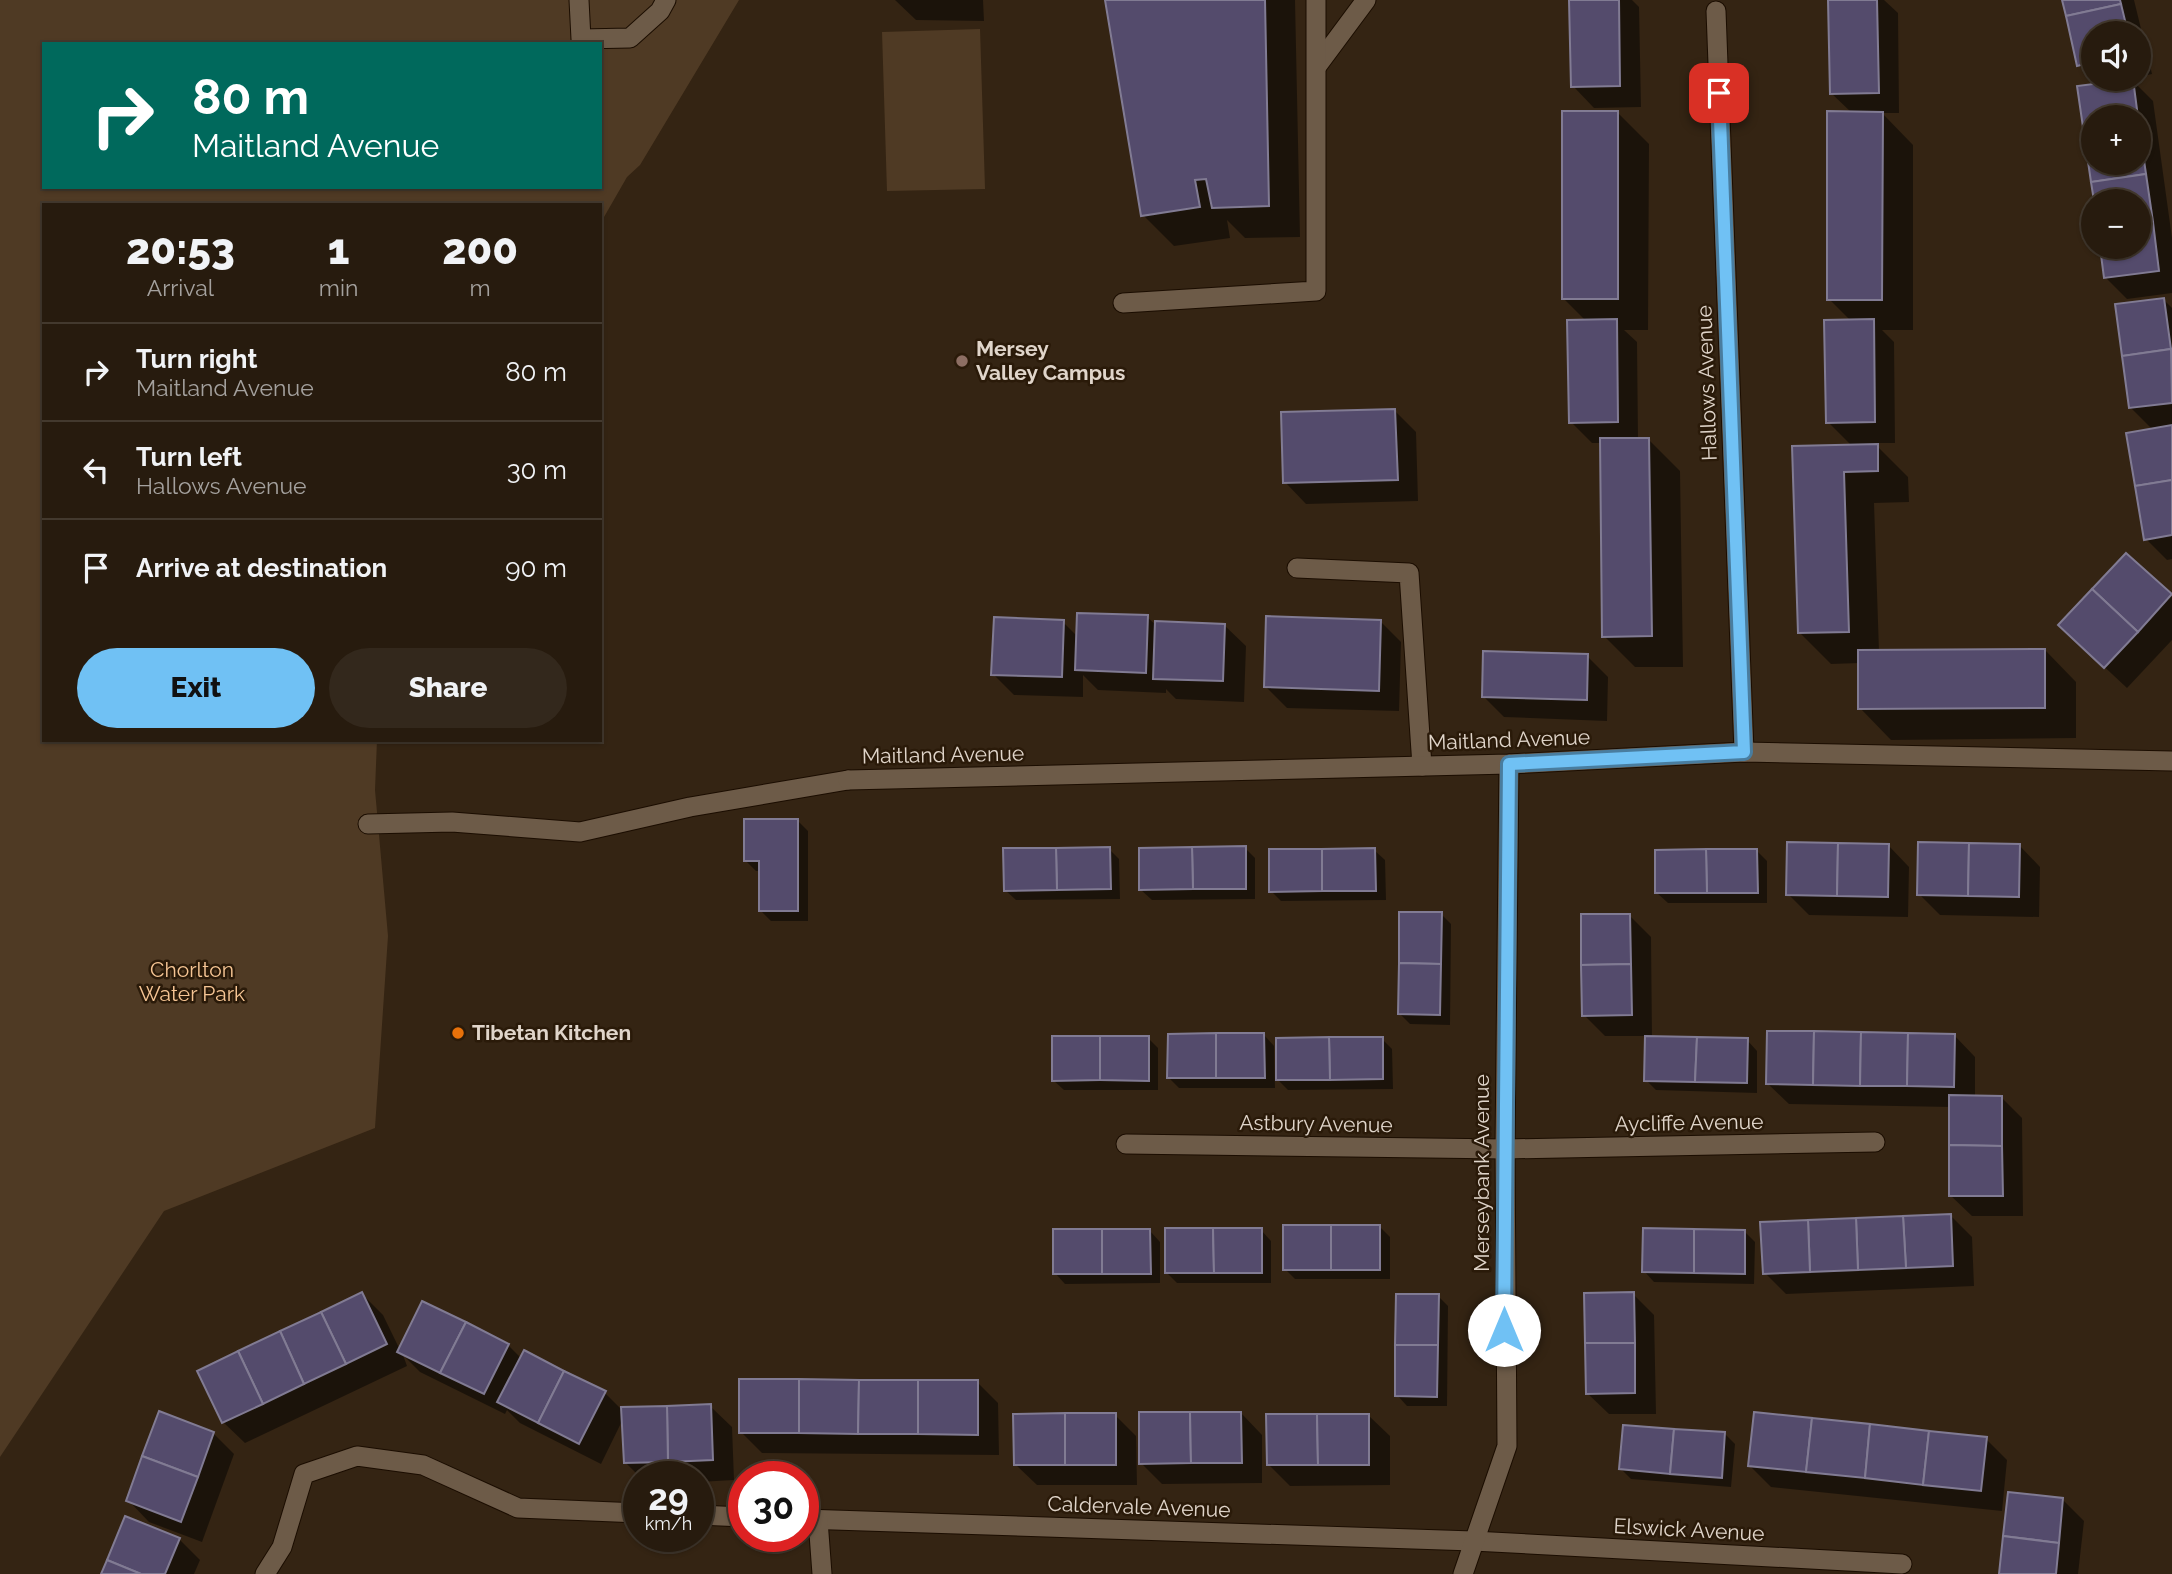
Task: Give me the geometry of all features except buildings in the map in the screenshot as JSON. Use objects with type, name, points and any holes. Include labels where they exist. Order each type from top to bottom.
[{"type":"street","points":[[579,0],[581,39],[630,38],[660,11],[666,0]]},
{"type":"street","points":[[1123,303],[1316,291],[1316,0]]},
{"type":"street","points":[[1317,66],[1366,0]]},
{"type":"street","name":"Hallows Avenue","points":[[1716,11],[1744,752]]},
{"type":"street","points":[[1297,568],[1409,573],[1422,766]]},
{"type":"street","name":"Maitland Avenue","points":[[368,824],[452,822],[580,832],[690,807],[849,780],[1509,764],[1744,752],[2172,761]]},
{"type":"street","name":"Merseybank Avenue","points":[[1463,1574],[1507,1446],[1505,1149],[1509,764]]},
{"type":"street","name":"Aycliffe Avenue","points":[[1505,1149],[1875,1142]]},
{"type":"street","name":"Astbury Avenue","points":[[1126,1144],[1505,1149]]},
{"type":"street","points":[[265,1574],[282,1547],[304,1474],[357,1457],[423,1465],[518,1508],[623,1512]]},
{"type":"street","name":"Caldervale Avenue","points":[[819,1519],[1474,1541]]},
{"type":"street","name":"Elswick Avenue","points":[[1474,1541],[1902,1564]]},
{"type":"street","points":[[818,1552],[822,1574]]},
{"type":"green space","name":"Chorlton Water Park","points":[[0,0],[739,0],[640,165],[627,177],[602,221],[602,203],[42,203],[42,742],[377,742],[375,790],[388,936],[375,1128],[164,1211],[0,1457]]},
{"type":"green space","points":[[980,29],[985,189],[887,191],[882,32]]},
{"type":"place","name":"Mersey Valley Campus","points":[[962,361]]},
{"type":"place","name":"Tibetan Kitchen","points":[[458,1033]]},
{"type":"route","points":[[1504,1330],[1509,764],[1744,752],[1719,93]]}]
